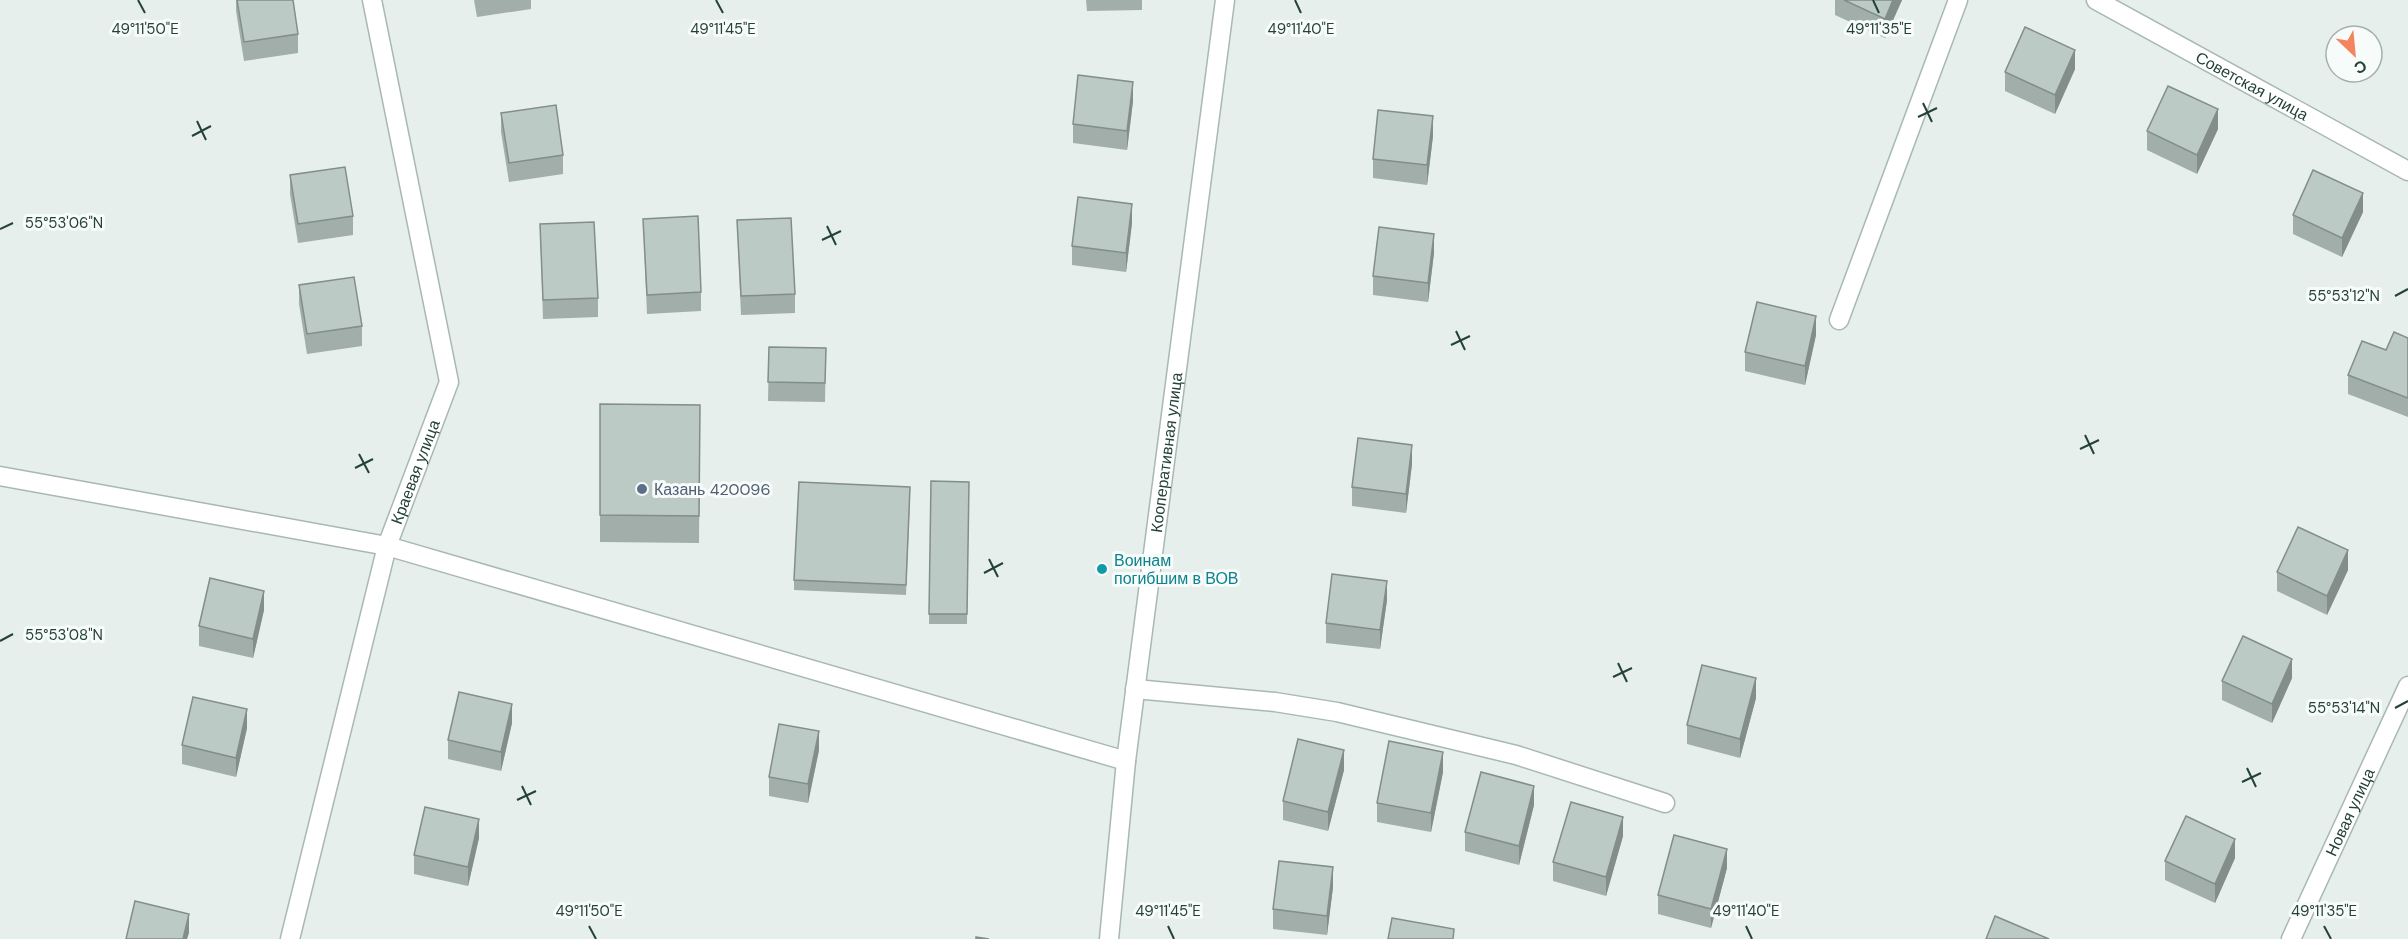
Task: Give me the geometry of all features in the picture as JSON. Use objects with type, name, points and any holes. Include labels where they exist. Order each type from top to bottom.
[{"type":"street","name":"Краевая улица","points":[[290,939],[387,546],[449,382],[372,0]]},
{"type":"street","name":"Кооперативная улица","points":[[1109,939],[1126,761],[1225,0]]},
{"type":"street","points":[[1839,320],[1958,0]]},
{"type":"street","name":"Советская улица","points":[[2096,0],[2408,171]]},
{"type":"street","points":[[0,476],[387,546],[1126,761]]},
{"type":"street","name":"Новая улица","points":[[2291,939],[2408,686]]},
{"type":"street","points":[[1135,689],[1275,702],[1337,712],[1516,755],[1665,802]]},
{"type":"building","points":[[237,0],[293,0],[298,34],[244,42]]},
{"type":"building","points":[[1844,0],[1893,0],[1885,19]]},
{"type":"building","points":[[2025,27],[2075,50],[2055,95],[2005,72]]},
{"type":"building","points":[[1078,75],[1133,82],[1127,131],[1073,124]]},
{"type":"building","points":[[2168,86],[2218,109],[2197,155],[2147,131]]},
{"type":"building","points":[[556,105],[563,155],[509,163],[501,113]]},
{"type":"building","points":[[1378,110],[1433,116],[1427,165],[1373,159]]},
{"type":"building","points":[[345,167],[353,216],[298,224],[290,175]]},
{"type":"building","points":[[2313,170],[2363,193],[2342,238],[2293,215]]},
{"type":"building","points":[[1078,197],[1132,204],[1126,253],[1072,246]]},
{"type":"building","points":[[698,216],[701,292],[647,295],[643,219]]},
{"type":"building","points":[[791,218],[795,294],[741,296],[737,220]]},
{"type":"building","points":[[594,222],[598,298],[543,300],[540,224]]},
{"type":"building","points":[[1379,227],[1434,234],[1428,283],[1373,276]]},
{"type":"building","points":[[354,277],[362,326],[307,334],[299,285]]},
{"type":"building","points":[[1757,302],[1816,316],[1805,366],[1745,352]]},
{"type":"building","points":[[2394,332],[2408,338],[2408,398],[2348,375],[2362,341],[2386,350]]},
{"type":"building","points":[[769,347],[826,348],[825,383],[768,382]]},
{"type":"building","points":[[600,404],[700,405],[699,516],[600,515]]},
{"type":"building","points":[[1358,438],[1412,445],[1406,494],[1352,487]]},
{"type":"building","points":[[931,481],[969,482],[967,614],[929,614]]},
{"type":"building","points":[[799,482],[910,487],[906,585],[794,580]]},
{"type":"building","points":[[2298,527],[2348,550],[2327,596],[2277,572]]},
{"type":"building","points":[[1332,574],[1387,581],[1380,630],[1326,623]]},
{"type":"building","points":[[210,578],[264,591],[253,639],[199,626]]},
{"type":"building","points":[[2243,636],[2292,659],[2272,704],[2222,681]]},
{"type":"building","points":[[1702,665],[1756,678],[1740,739],[1687,725]]},
{"type":"building","points":[[459,692],[512,704],[501,752],[448,740]]},
{"type":"building","points":[[193,697],[247,709],[236,758],[182,745]]},
{"type":"building","points":[[779,724],[819,731],[808,784],[769,777]]},
{"type":"building","points":[[1298,739],[1344,750],[1328,812],[1283,801]]},
{"type":"building","points":[[1389,741],[1443,752],[1431,813],[1377,803]]},
{"type":"building","points":[[1481,772],[1534,786],[1519,846],[1465,832]]},
{"type":"building","points":[[1571,802],[1623,817],[1606,877],[1553,862]]},
{"type":"building","points":[[425,807],[479,819],[468,867],[414,855]]},
{"type":"building","points":[[2186,816],[2235,839],[2215,884],[2165,861]]},
{"type":"building","points":[[1674,835],[1727,849],[1711,909],[1658,895]]},
{"type":"building","points":[[1279,861],[1333,867],[1327,916],[1273,909]]},
{"type":"building","points":[[135,901],[189,914],[183,939],[126,939]]},
{"type":"building","points":[[1995,916],[2049,939],[1986,939]]},
{"type":"building","points":[[1392,918],[1454,929],[1453,939],[1388,939]]},
{"type":"place","name":"Казань 420096","points":[[642,489]]},
{"type":"place","name":"Воинам погибшим в ВОВ","points":[[1102,569]]}]
